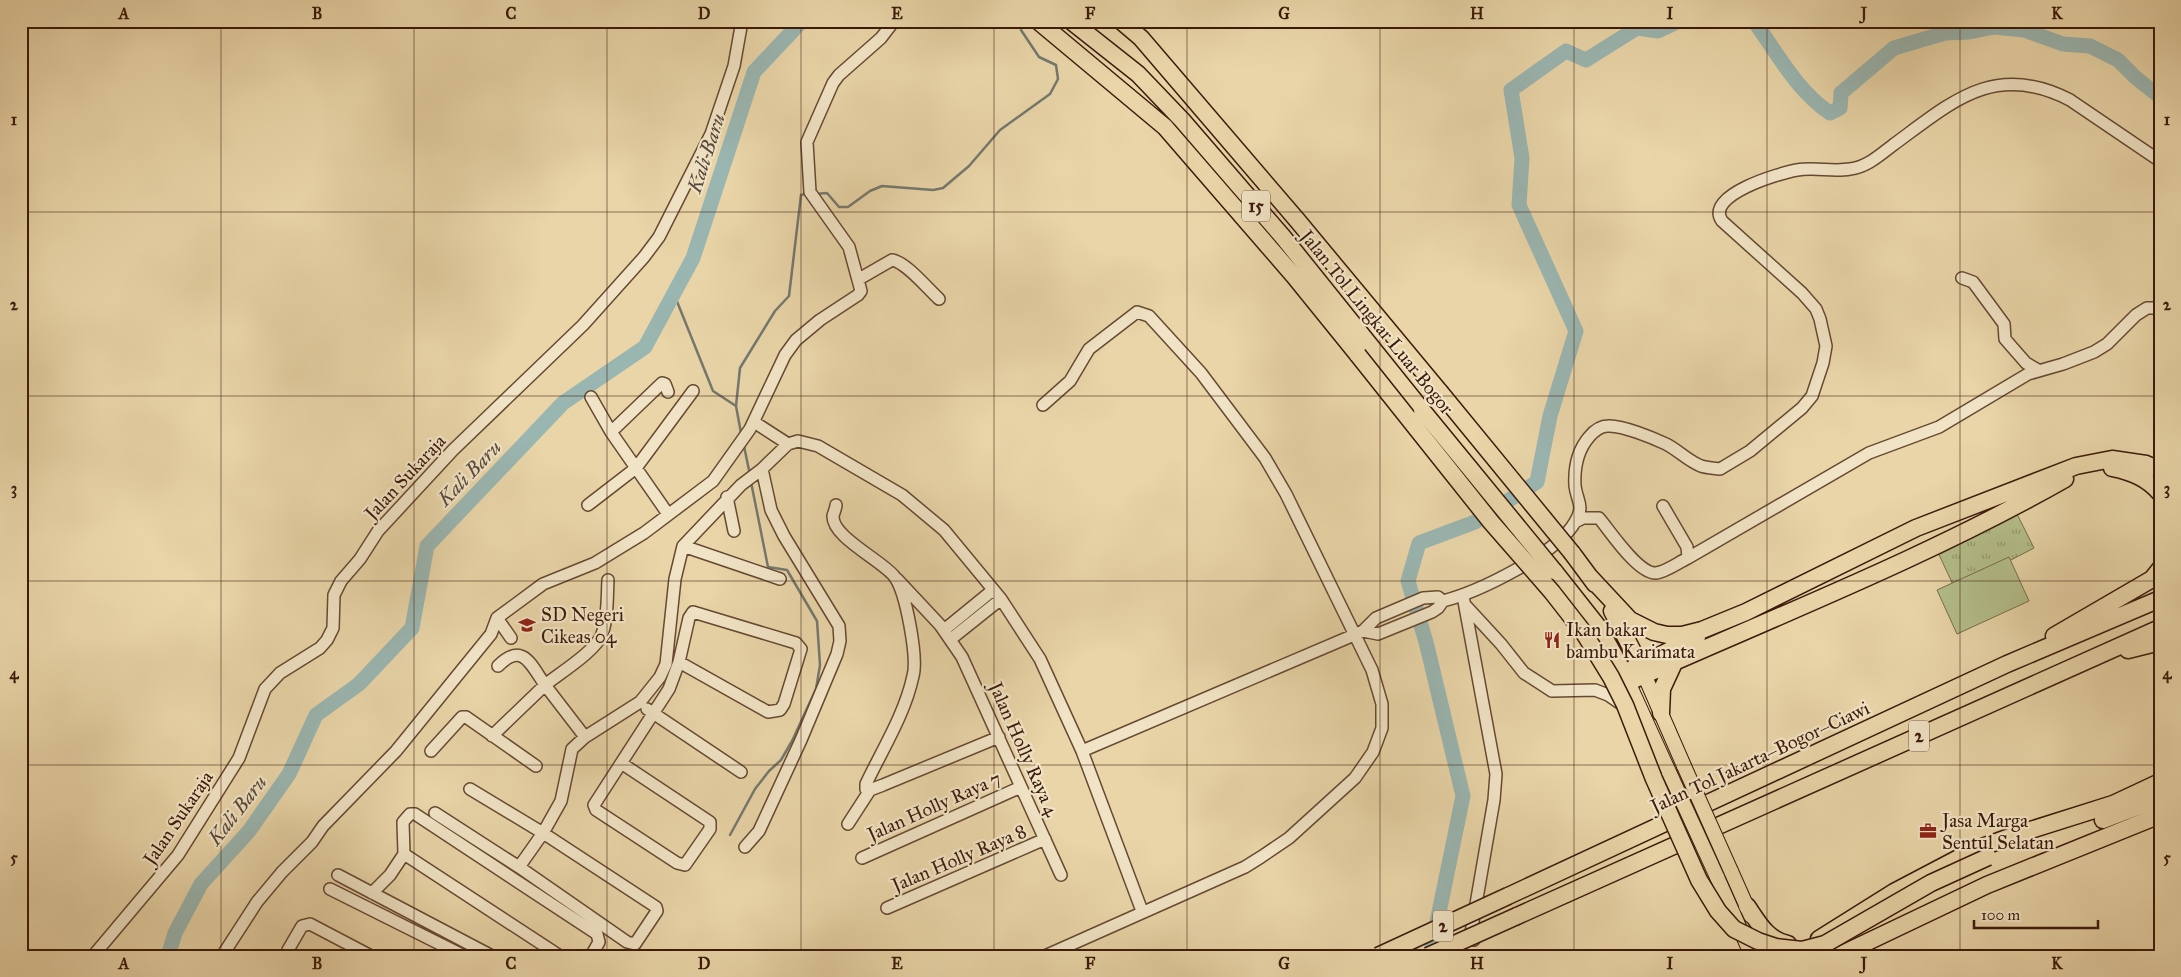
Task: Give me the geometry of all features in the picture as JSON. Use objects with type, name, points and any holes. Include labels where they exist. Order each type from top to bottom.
[{"type":"highway","points":[[1038,21],[1165,128],[1294,276],[1491,522],[1552,592],[1584,633],[1611,677],[1625,705],[1654,779],[1699,880],[1718,911],[1734,929],[1758,941],[1776,947],[1802,950],[1825,944],[1931,883],[1988,857],[2042,837],[2100,821],[2160,798]]},
{"type":"highway","name":"Jalan Tol Lingkar Luar Bogor","points":[[1072,21],[1138,74],[1182,120],[1283,237],[1599,628],[1626,678]]},
{"type":"highway","name":"Jalan Tol Lingkar Luar Bogor","points":[[1121,21],[1141,38],[1183,86],[1440,392],[1572,553],[1617,618],[1642,670]]},
{"type":"highway","points":[[1626,678],[1746,612],[1916,528],[2076,466],[2112,459],[2146,464],[2160,470]]},
{"type":"highway","points":[[1642,670],[1674,663],[1960,534],[2019,505],[2070,476],[2091,470],[2113,468],[2139,476],[2160,493]]},
{"type":"highway","points":[[2007,664],[2140,587],[2152,579],[2160,569]]},
{"type":"highway","points":[[1589,576],[1630,620],[1654,632],[1667,635],[1682,635],[1702,630],[1746,612]]},
{"type":"highway","name":"Jalan Tol Jakarta–Bogor–Ciawi","points":[[1378,956],[2007,664],[2160,599]]},
{"type":"highway","name":"2","points":[[1428,956],[2160,628]]},
{"type":"highway","points":[[2102,653],[2142,648],[2160,642]]},
{"type":"highway","points":[[1661,713],[1662,689],[1674,663]]},
{"type":"highway","points":[[1786,956],[1814,942],[1894,892],[1974,850],[2113,804],[2160,782]]},
{"type":"highway","points":[[1838,956],[1987,885],[2160,815]]},
{"type":"highway","points":[[1746,906],[1766,934],[1774,939],[1791,944],[1814,942]]},
{"type":"main road","points":[[1642,670],[1768,956]]},
{"type":"main road","points":[[1626,678],[1639,703],[1752,956]]},
{"type":"street","name":"Jalan Sukaraja","points":[[93,956],[178,855],[239,758],[265,689],[280,674],[320,648],[327,640],[333,628],[334,594],[341,581],[360,559],[378,531],[453,450],[583,325],[644,258],[660,236],[711,134],[734,66],[742,21]]},
{"type":"street","points":[[222,956],[257,902],[282,872],[312,842],[323,826],[396,750],[491,634],[497,618],[543,584],[595,563],[644,533],[713,481],[752,426],[785,355],[796,340],[820,320],[861,292],[849,247],[812,195],[807,142],[833,83],[839,75],[881,38],[894,21]]},
{"type":"street","points":[[1576,522],[1581,504],[1575,488],[1575,467],[1581,446],[1595,430],[1606,426],[1616,426],[1666,444],[1701,466],[1720,469],[1750,451],[1802,408],[1812,396],[1823,364],[1826,346],[1818,314],[1802,293],[1722,220],[1719,216],[1719,208],[1729,197],[1766,177],[1799,170],[1851,169],[1869,163],[1956,100],[1978,89],[1990,86],[2028,86],[2056,93],[2070,100],[2160,161]]},
{"type":"street","points":[[859,279],[895,260],[903,264],[938,299]]},
{"type":"street","points":[[1962,278],[1973,282],[2004,324],[2005,339],[2026,363],[2038,370]]},
{"type":"street","points":[[1082,751],[1359,633],[1376,618],[1423,598],[1438,597],[1443,601],[1464,601],[1531,562],[1583,518],[1599,518],[1628,554],[1646,572],[1658,573],[1688,558],[1869,453],[1939,428],[2038,370],[2063,364],[2094,352],[2107,344],[2136,314],[2146,308],[2160,308]]},
{"type":"street","points":[[1043,405],[1070,381],[1089,349],[1137,312],[1150,316],[1201,373],[1265,458],[1359,633],[1382,704],[1382,728],[1373,752],[1356,778],[1289,838],[1245,867],[1142,911],[1045,956]]},
{"type":"street","points":[[611,432],[662,383],[665,384],[668,392]]},
{"type":"street","points":[[588,505],[636,468],[692,391]]},
{"type":"street","points":[[591,397],[611,432],[668,514]]},
{"type":"street","points":[[752,426],[788,444]]},
{"type":"street","points":[[520,867],[543,833],[561,801],[572,749],[585,736],[640,702],[660,677],[666,664],[675,579],[683,546],[740,485],[788,444],[798,441],[818,446],[902,495],[944,530],[997,594],[1040,659],[1082,751],[1142,911]]},
{"type":"street","points":[[745,847],[759,831],[801,740],[837,654],[841,633],[839,626],[784,536],[771,510],[758,471]]},
{"type":"street","points":[[727,497],[734,531]]},
{"type":"street","name":"Jalan Holly Raya 4","points":[[836,505],[833,517],[838,529],[895,577],[947,634],[972,677],[1061,875]]},
{"type":"street","points":[[1663,506],[1687,547],[1688,558]]},
{"type":"street","points":[[683,546],[780,579]]},
{"type":"street","points":[[870,790],[866,788],[866,784],[901,712],[914,675],[914,654],[909,620],[895,577]]},
{"type":"street","points":[[492,736],[545,685],[593,649],[605,624],[608,580]]},
{"type":"street","points":[[947,634],[997,594]]},
{"type":"street","points":[[1359,633],[1378,634],[1438,608],[1443,601]]},
{"type":"street","points":[[1464,601],[1524,673],[1552,691],[1594,690],[1608,695],[1623,706],[1639,703]]},
{"type":"street","points":[[1464,601],[1496,774],[1494,800],[1471,933],[1475,942]]},
{"type":"street","points":[[621,763],[710,822],[710,829],[686,864],[677,863],[596,810],[594,805],[621,763],[653,714],[669,689],[680,662],[689,618],[693,612],[796,643],[801,649],[784,704],[780,710],[768,712],[680,662]]},
{"type":"street","points":[[497,618],[511,638]]},
{"type":"street","points":[[498,666],[508,656],[522,656],[528,660],[585,736]]},
{"type":"street","points":[[640,702],[653,714],[741,772]]},
{"type":"street","points":[[431,751],[462,717],[466,717],[536,766]]},
{"type":"street","points":[[848,824],[870,790],[999,737]]},
{"type":"street","name":"Jalan Holly Raya 7","points":[[862,858],[1021,787]]},
{"type":"street","points":[[435,813],[520,867],[626,942],[633,944],[636,942],[658,911],[656,907],[543,833],[470,789]]},
{"type":"street","points":[[372,893],[390,875],[404,854],[403,822],[410,814],[415,814],[597,934],[599,942],[591,956]]},
{"type":"street","name":"Jalan Holly Raya 8","points":[[887,908],[1045,839]]},
{"type":"street","points":[[404,854],[560,956]]},
{"type":"street","points":[[338,875],[492,956]]},
{"type":"street","points":[[330,889],[464,956]]},
{"type":"street","points":[[289,956],[288,950],[302,926],[310,924],[371,956]]},
{"type":"green space","points":[[2014,508],[2034,548],[1955,589],[1935,546]]},
{"type":"green space","points":[[2009,557],[2029,601],[1957,634],[1937,590]]},
{"type":"waterway","name":"Kali Baru","points":[[168,956],[175,933],[201,884],[249,831],[289,774],[316,715],[359,684],[412,628],[427,546],[563,403],[645,347],[693,258],[754,72],[799,24],[799,21]]},
{"type":"waterway","points":[[1430,956],[1463,796],[1426,642],[1408,581],[1419,543],[1475,522],[1537,482],[1550,416],[1576,331],[1519,205],[1522,158],[1511,90],[1566,51],[1586,60],[1637,28],[1658,31],[1679,21]]},
{"type":"waterway","points":[[1754,21],[1779,58],[1807,94],[1830,113],[1840,108],[1841,93],[1894,48],[1945,33],[1969,32],[1994,27],[2024,30],[2063,44],[2090,46],[2118,60],[2135,77],[2160,97]]},
{"type":"waterway","points":[[816,194],[827,193],[839,207],[848,207],[870,191],[882,186],[933,190],[943,188],[969,166],[1000,130],[1050,94],[1058,79],[1056,65],[1039,57],[1021,30]]},
{"type":"waterway","points":[[736,406],[740,368],[775,311],[789,296],[801,195],[805,194]]},
{"type":"waterway","points":[[674,294],[713,391],[736,406],[741,433]]},
{"type":"waterway","points":[[744,446],[750,475]]},
{"type":"waterway","points":[[730,835],[755,789],[769,771],[781,760],[792,741],[816,689],[820,665],[817,621],[787,570],[768,567],[751,482]]},
{"type":"place","name":"SD Negeri Cikeas 04","points":[[527,625]]},
{"type":"place","name":"Ikan bakar bambu Karimata","points":[[1552,640]]},
{"type":"place","name":"Jasa Marga Sentul Selatan","points":[[1928,831]]}]
